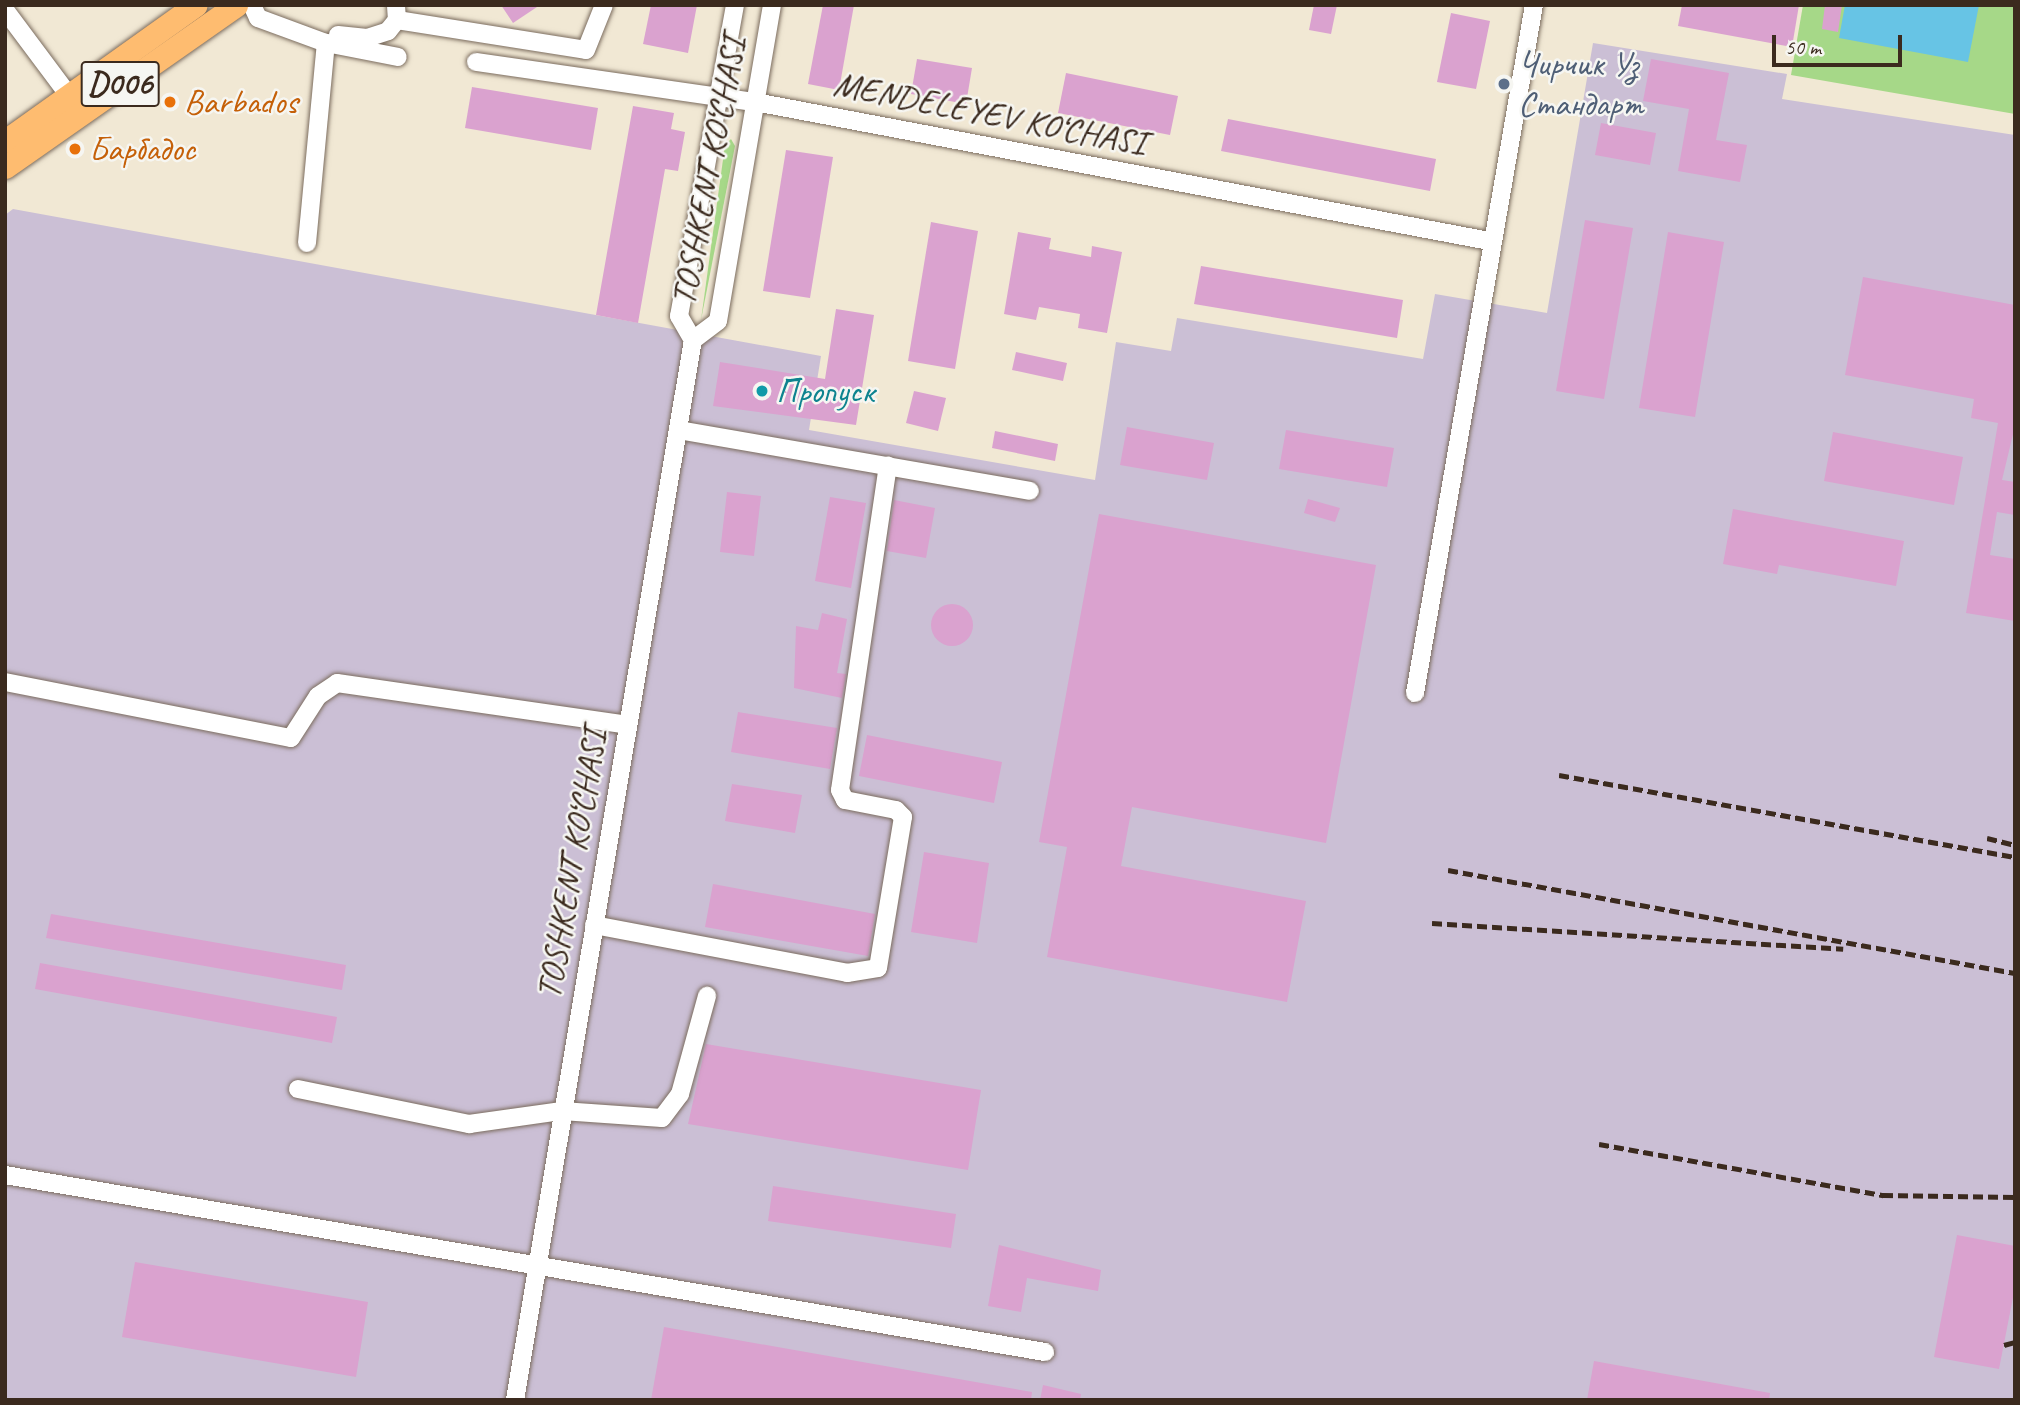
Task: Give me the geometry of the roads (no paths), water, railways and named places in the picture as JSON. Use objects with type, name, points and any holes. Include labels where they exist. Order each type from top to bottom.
[{"type":"main road","name":"D006","points":[[5,167],[75,104],[196,5]]},
{"type":"main road","name":"D006","points":[[5,141],[75,104],[236,5]]},
{"type":"street","points":[[252,5],[258,18],[326,43],[398,57]]},
{"type":"street","points":[[289,29],[367,38],[397,12],[586,50],[604,5]]},
{"type":"street","name":"TOSHKENT KO‘CHASI","points":[[515,1400],[693,340],[679,316],[735,5]]},
{"type":"street","name":"TOSHKENT KO‘CHASI","points":[[693,340],[718,321],[772,5]]},
{"type":"street","points":[[1415,693],[1489,241],[1534,5]]},
{"type":"street","points":[[5,10],[75,104]]},
{"type":"street","points":[[306,243],[326,43]]},
{"type":"street","name":"MENDELEYEV KO‘CHASI","points":[[476,62],[755,102],[1489,241]]},
{"type":"street","points":[[678,429],[1030,491]]},
{"type":"street","points":[[594,925],[847,973],[878,968],[903,817],[897,810],[845,800],[840,790],[888,466]]},
{"type":"street","points":[[5,682],[291,738],[318,696],[337,683],[628,725]]},
{"type":"street","points":[[298,1089],[468,1124],[562,1111],[662,1118],[674,1110],[707,996]]},
{"type":"street","points":[[5,1175],[537,1262],[1045,1352]]},
{"type":"water","points":[[1845,5],[1979,5],[1968,62],[1839,38]]},
{"type":"railway","points":[[1559,775],[2015,857]]},
{"type":"railway","points":[[1987,838],[2015,845]]},
{"type":"railway","points":[[1448,870],[2015,973]]},
{"type":"railway","points":[[1432,923],[1843,949]]},
{"type":"railway","points":[[1599,1144],[1883,1195],[2015,1197]]},
{"type":"railway","points":[[2004,1345],[2015,1342]]},
{"type":"place","name":"Чирчик Уз Стандарт","points":[[1504,84]]},
{"type":"place","name":"Barbados","points":[[170,102]]},
{"type":"place","name":"Барбадос","points":[[75,149]]},
{"type":"place","name":"Пропуск","points":[[762,391]]}]
